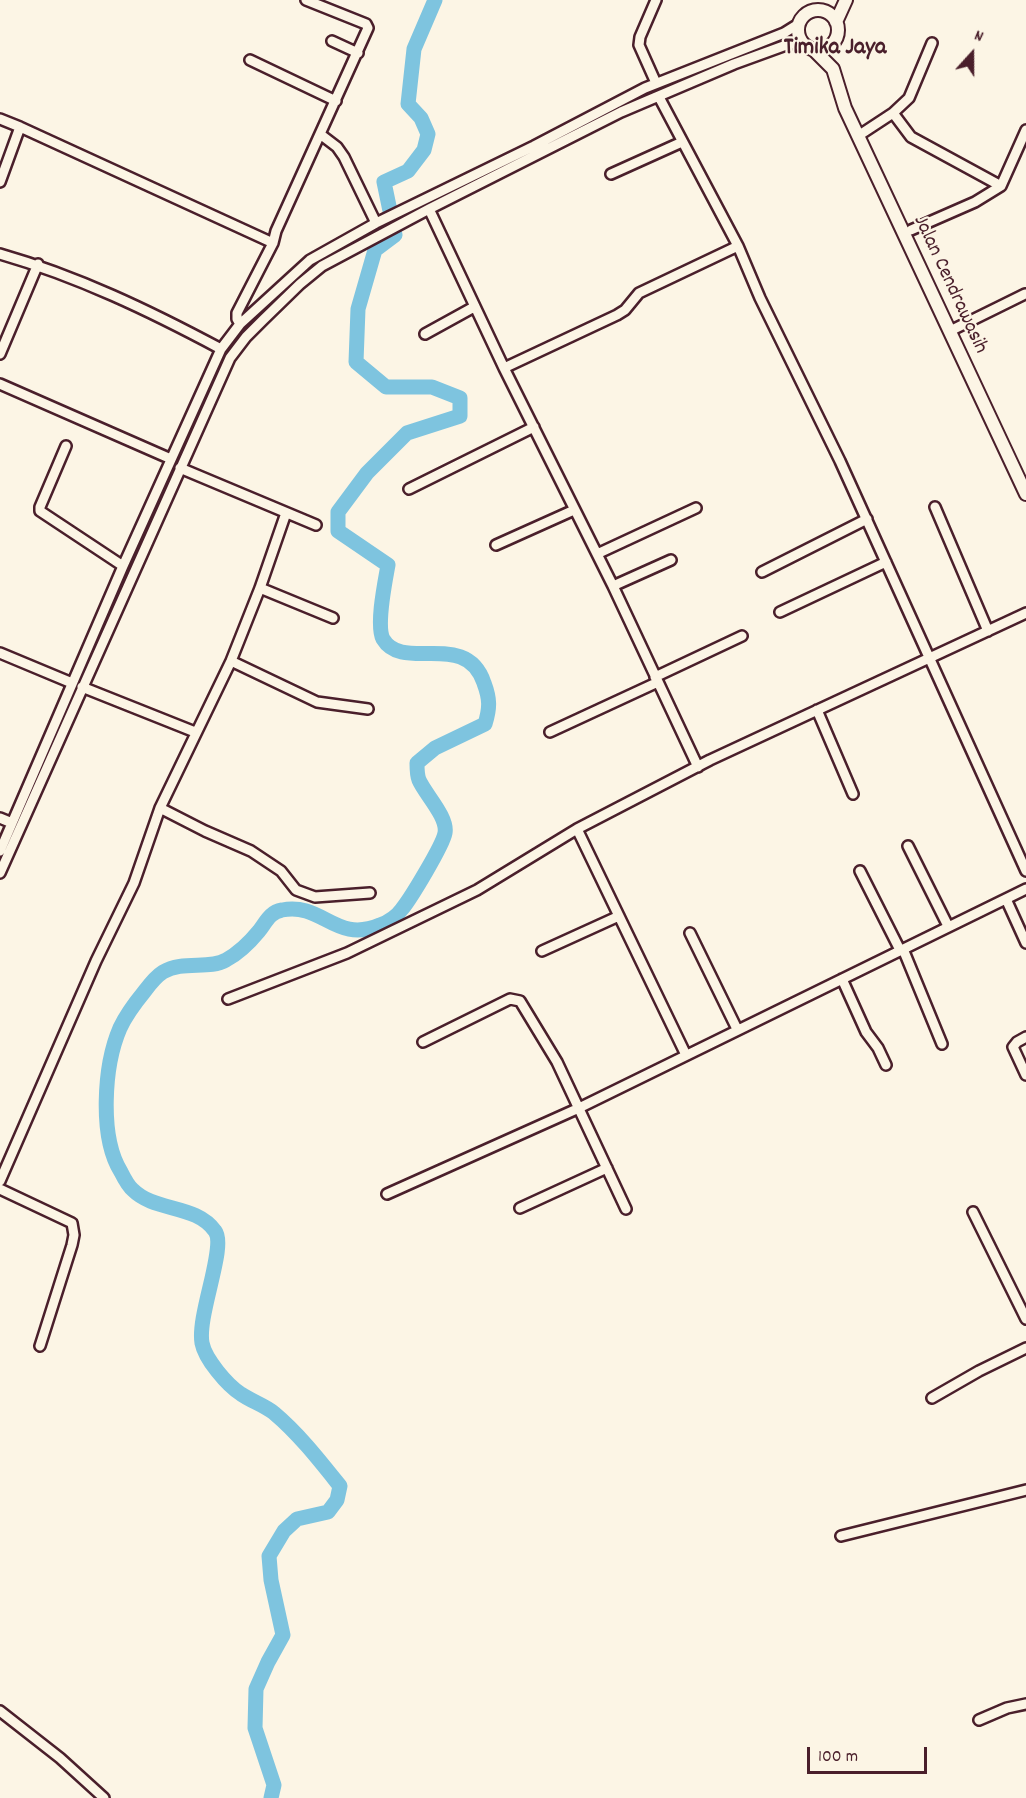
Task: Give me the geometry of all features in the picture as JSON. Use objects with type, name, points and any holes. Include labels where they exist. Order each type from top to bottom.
[{"type":"main road","points":[[817,11],[827,0]]},
{"type":"main road","points":[[836,22],[846,0]]},
{"type":"main road","points":[[826,12],[836,22],[838,30],[832,69],[799,35],[800,23],[808,13],[826,12]]},
{"type":"main road","points":[[807,45],[826,48],[836,39]]},
{"type":"main road","name":"Jalan Cendrawasih","points":[[832,69],[845,108],[861,134],[1026,478]]},
{"type":"main road","name":"Jalan Cendrawasih","points":[[896,209],[910,230],[1026,494]]},
{"type":"street","points":[[656,0],[640,37],[639,45],[656,83]]},
{"type":"street","points":[[240,324],[237,313],[273,243],[276,231],[368,28],[367,25],[312,1]]},
{"type":"street","points":[[0,851],[123,566],[221,349],[240,324],[302,266],[380,221],[656,83],[784,33],[800,23]]},
{"type":"street","points":[[332,41],[358,53]]},
{"type":"street","points":[[861,134],[893,113],[909,98],[932,43]]},
{"type":"street","points":[[0,873],[230,358],[263,320],[311,274],[429,209],[621,112],[734,64],[789,44],[807,45]]},
{"type":"street","points":[[250,60],[336,101]]},
{"type":"street","points":[[660,96],[738,246],[760,298],[867,519],[1026,870]]},
{"type":"street","points":[[893,113],[911,137],[1001,186]]},
{"type":"street","points":[[0,119],[20,126],[273,243]]},
{"type":"street","points":[[0,182],[20,126]]},
{"type":"street","points":[[910,230],[975,202],[1001,186],[1026,130]]},
{"type":"street","points":[[320,134],[344,157],[380,221]]},
{"type":"street","points":[[611,174],[682,142]]},
{"type":"street","points":[[429,209],[474,307],[613,586],[698,767]]},
{"type":"street","points":[[347,239],[355,249]]},
{"type":"street","points":[[504,368],[617,315],[625,310],[639,293],[738,246]]},
{"type":"street","points":[[0,254],[38,264],[152,313],[221,349]]},
{"type":"street","points":[[0,354],[38,264]]},
{"type":"street","points":[[953,329],[1025,294]]},
{"type":"street","points":[[425,334],[474,307]]},
{"type":"street","points":[[0,384],[171,459]]},
{"type":"street","points":[[409,489],[534,427]]},
{"type":"street","points":[[66,446],[40,507],[40,512],[123,566]]},
{"type":"street","points":[[180,468],[315,525]]},
{"type":"street","points":[[935,507],[988,631]]},
{"type":"street","points":[[597,554],[696,508]]},
{"type":"street","points":[[496,545],[574,510]]},
{"type":"street","points":[[0,1181],[96,961],[134,883],[160,808],[231,661],[286,513]]},
{"type":"street","points":[[762,572],[867,519]]},
{"type":"street","points":[[613,586],[671,560]]},
{"type":"street","points":[[780,612],[886,561]]},
{"type":"street","points":[[260,588],[333,618]]},
{"type":"street","points":[[228,999],[347,953],[477,890],[577,829],[698,767],[1026,613]]},
{"type":"street","points":[[550,732],[742,636]]},
{"type":"street","points":[[0,653],[72,683]]},
{"type":"street","points":[[231,661],[317,702],[368,708]]},
{"type":"street","points":[[82,687],[195,732]]},
{"type":"street","points":[[817,710],[853,794]]},
{"type":"street","points":[[160,808],[251,851],[280,871],[296,890],[306,895],[315,897],[370,893]]},
{"type":"street","points":[[0,818],[12,823]]},
{"type":"street","points":[[577,829],[686,1055]]},
{"type":"street","points":[[908,846],[948,926]]},
{"type":"street","points":[[860,871],[902,950],[942,1044]]},
{"type":"street","points":[[387,1194],[579,1108],[1026,889]]},
{"type":"street","points":[[1006,899],[1026,943]]},
{"type":"street","points":[[542,951],[619,916]]},
{"type":"street","points":[[690,933],[737,1029]]},
{"type":"street","points":[[842,979],[866,1032],[878,1048],[886,1065]]},
{"type":"street","points":[[423,1042],[510,999],[518,999],[557,1062],[626,1209]]},
{"type":"street","points":[[1026,1037],[1013,1047],[1026,1075]]},
{"type":"street","points":[[520,1208],[607,1168]]},
{"type":"street","points":[[0,1190],[72,1223],[74,1228],[72,1245],[40,1346]]},
{"type":"street","points":[[973,1212],[1026,1319]]},
{"type":"street","points":[[932,1398],[986,1367],[1026,1348]]},
{"type":"street","points":[[841,1536],[1026,1490]]},
{"type":"street","points":[[979,1720],[1007,1708],[1026,1704]]},
{"type":"street","points":[[0,1711],[60,1758],[104,1798]]},
{"type":"waterway","points":[[271,1798],[274,1785],[255,1728],[256,1689],[283,1635],[271,1580],[269,1556],[284,1531],[297,1519],[328,1512],[337,1500],[340,1486],[283,1421],[270,1410],[235,1390],[217,1371],[207,1356],[202,1343],[202,1331],[218,1239],[215,1231],[207,1222],[187,1212],[152,1202],[142,1197],[128,1184],[114,1157],[109,1140],[107,1081],[110,1061],[122,1023],[151,983],[163,972],[179,966],[212,964],[226,960],[248,943],[271,915],[282,910],[296,909],[308,912],[351,930],[380,925],[398,914],[426,871],[445,833],[440,813],[419,780],[417,763],[435,748],[485,724],[488,699],[484,683],[475,667],[463,658],[449,654],[405,653],[392,648],[383,639],[380,624],[388,565],[338,531],[338,512],[367,473],[407,433],[460,416],[460,398],[432,387],[386,387],[356,362],[358,309],[375,250],[395,235],[384,182],[408,171],[424,150],[428,134],[421,118],[408,104],[414,49],[435,0]]},
{"type":"district","name":"Timika Jaya","points":[[835,50]]}]
